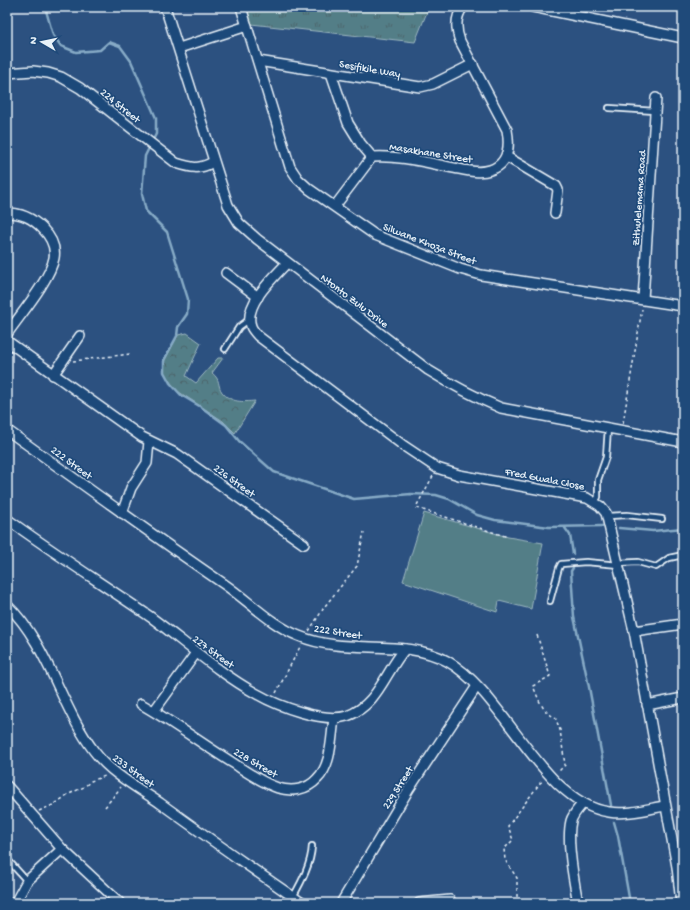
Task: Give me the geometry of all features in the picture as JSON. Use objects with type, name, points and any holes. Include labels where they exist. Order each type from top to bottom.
[{"type":"street","name":"Ntonto Zulu Drive","points":[[165,7],[179,48],[213,162],[228,205],[240,222],[287,263],[428,370],[454,387],[501,408],[683,442]]},
{"type":"street","name":"Silwane Khoza Street","points":[[242,7],[290,166],[298,179],[375,235],[460,269],[481,274],[683,306]]},
{"type":"street","points":[[463,7],[457,22],[457,32],[507,130],[509,142],[507,157],[556,186],[558,190],[555,213]]},
{"type":"street","points":[[533,7],[683,38]]},
{"type":"street","points":[[179,48],[247,26]]},
{"type":"street","name":"Sesifikile Way","points":[[258,61],[420,87],[433,84],[473,64]]},
{"type":"street","name":"224 Street","points":[[7,73],[33,71],[61,77],[80,88],[176,163],[190,167],[203,168],[213,162]]},
{"type":"street","points":[[331,73],[348,123],[372,157],[335,206]]},
{"type":"street","name":"Zithulelemama Road","points":[[643,299],[656,98]]},
{"type":"street","name":"Masakhane Street","points":[[372,157],[397,158],[474,171],[490,170],[499,165],[507,157]]},
{"type":"street","points":[[7,213],[22,214],[34,220],[47,232],[52,243],[54,258],[50,272],[7,334]]},
{"type":"street","points":[[250,319],[250,309],[258,296],[287,263]]},
{"type":"street","points":[[226,273],[258,296]]},
{"type":"street","name":"Fred Gwala Close","points":[[250,319],[251,326],[258,336],[404,446],[437,468],[459,475],[587,498],[600,506],[608,518],[612,532],[634,631],[664,806],[677,867],[681,903]]},
{"type":"street","points":[[53,375],[80,336]]},
{"type":"street","name":"226 Street","points":[[7,342],[149,441],[177,454],[304,544]]},
{"type":"street","name":"222 Street","points":[[7,430],[282,627],[305,638],[344,646],[416,649],[433,654],[449,662],[477,686],[554,779],[567,792],[583,803],[609,812],[624,813],[664,806]]},
{"type":"street","points":[[122,513],[131,488],[148,463],[149,441]]},
{"type":"street","name":"227 Street","points":[[7,519],[152,619],[196,653],[257,695],[304,712],[334,719]]},
{"type":"street","name":"233 Street","points":[[7,605],[15,612],[33,639],[93,750],[101,760],[228,853],[302,903]]},
{"type":"street","points":[[634,631],[683,624]]},
{"type":"street","points":[[334,719],[358,711],[368,704],[405,649]]},
{"type":"street","points":[[154,711],[196,653]]},
{"type":"street","name":"229 Street","points":[[341,903],[409,789],[477,686]]},
{"type":"street","points":[[647,705],[683,698]]},
{"type":"street","name":"228 Street","points":[[141,704],[253,776],[278,788],[291,790],[300,789],[310,785],[318,779],[323,772],[328,760],[334,719]]},
{"type":"street","points":[[7,786],[62,849],[120,903]]},
{"type":"street","points":[[578,903],[570,835],[571,821],[574,813],[583,803]]},
{"type":"street","points":[[15,903],[27,881],[62,849]]},
{"type":"street","points":[[419,903],[450,900]]},
{"type":"lane","points":[[609,108],[655,111]]},
{"type":"lane","points":[[225,349],[239,327],[250,319]]},
{"type":"lane","points":[[595,502],[598,497],[598,480],[606,457],[608,428]]},
{"type":"lane","points":[[608,518],[627,515],[662,519]]},
{"type":"lane","points":[[550,601],[561,564],[586,562],[618,564],[642,563],[656,567],[669,558],[683,556]]},
{"type":"lane","points":[[293,896],[304,875],[312,854],[312,846]]},
{"type":"lane","points":[[7,859],[27,881]]},
{"type":"path","points":[[621,431],[642,313],[643,299]]},
{"type":"path","points":[[60,365],[78,360],[130,354]]},
{"type":"path","points":[[437,468],[428,488],[424,490],[417,508],[422,511],[508,537]]},
{"type":"path","points":[[272,701],[305,638],[325,606],[358,566],[364,532]]},
{"type":"path","points":[[517,903],[517,878],[505,860],[504,854],[504,849],[513,840],[508,826],[540,783],[554,779],[558,771],[565,765],[566,759],[560,730],[555,717],[549,715],[542,705],[533,686],[550,676],[537,635]]},
{"type":"path","points":[[32,815],[58,802],[67,795],[84,787],[91,781],[104,776],[113,769]]},
{"type":"path","points":[[105,807],[127,779]]},
{"type":"green space","points":[[246,7],[429,7],[415,42],[251,24]]},
{"type":"green space","points":[[187,333],[201,343],[186,376],[196,383],[218,358],[223,358],[212,373],[217,378],[222,392],[233,400],[255,401],[235,433],[223,421],[176,390],[164,373],[164,362],[178,335]]},
{"type":"green space","points":[[424,513],[508,537],[543,543],[531,609],[499,601],[497,612],[403,581]]},
{"type":"waterway","points":[[45,7],[53,35],[61,46],[76,52],[100,50],[109,42],[120,46],[131,61],[156,118],[156,134],[145,156],[142,194],[146,211],[167,232],[188,299],[187,314],[178,327],[177,336],[164,360],[164,372],[170,383],[181,395],[226,425],[239,441],[274,472],[354,499],[411,494],[436,495],[449,499],[477,515],[495,520],[549,527],[603,526]]},
{"type":"waterway","points":[[565,528],[570,535],[573,554]]},
{"type":"waterway","points":[[619,528],[653,531],[683,528]]},
{"type":"waterway","points":[[573,568],[571,571],[574,617],[589,687],[611,805]]},
{"type":"waterway","points":[[614,822],[618,836],[630,903]]}]
